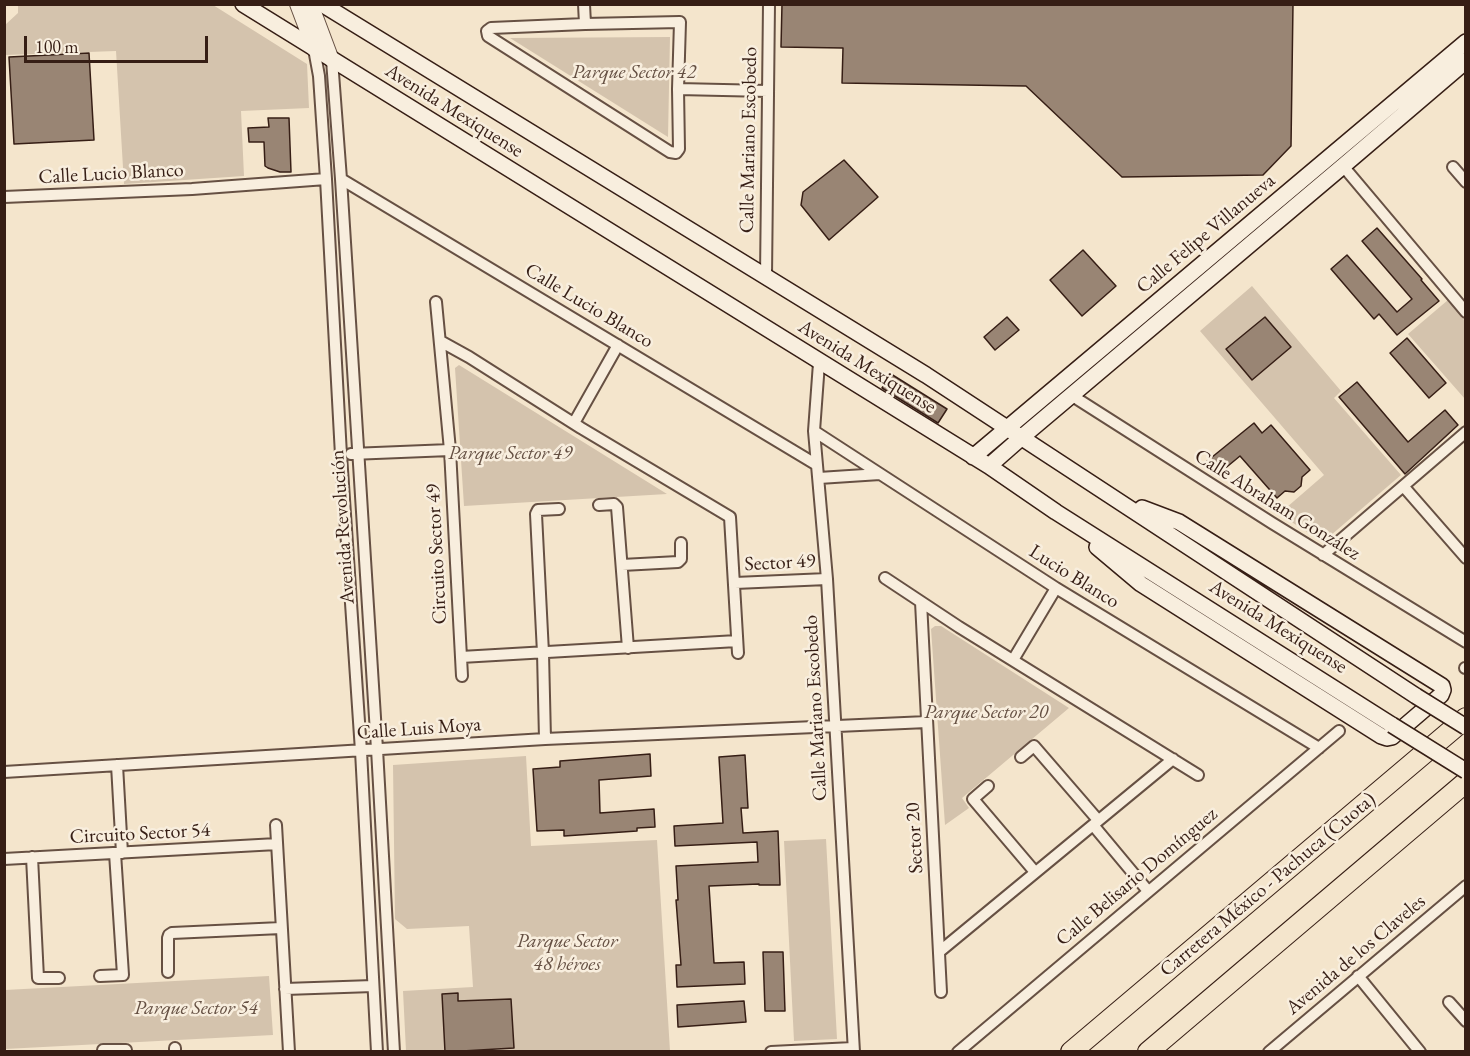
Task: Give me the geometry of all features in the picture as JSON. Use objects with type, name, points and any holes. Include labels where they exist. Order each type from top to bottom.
[{"type":"highway","name":"Carretera México - Pachuca (Cuota)","points":[[1071,1052],[1466,718]]},
{"type":"highway","points":[[1148,1052],[1466,782]]},
{"type":"main road","name":"Avenida Mexiquense","points":[[243,4],[819,363],[989,466],[1056,512],[1466,771]]},
{"type":"main road","name":"Avenida Mexiquense","points":[[322,4],[926,375],[1466,727]]},
{"type":"main road","name":"Calle Felipe Villanueva","points":[[973,457],[1466,42]]},
{"type":"main road","name":"Calle Felipe Villanueva","points":[[989,466],[1466,61]]},
{"type":"main road","points":[[1056,512],[1141,584],[1381,736],[1392,737],[1442,695],[1442,686],[1179,522],[1112,497]]},
{"type":"street","name":"Avenida Revolución","points":[[297,4],[314,49],[320,76],[377,1052]]},
{"type":"street","name":"Avenida Revolución","points":[[311,4],[332,60],[377,749],[394,1052]]},
{"type":"street","points":[[585,4],[585,24]]},
{"type":"street","name":"Calle Mariano Escobedo","points":[[766,276],[769,4]]},
{"type":"street","points":[[680,22],[678,89],[679,149],[676,153],[670,152],[488,36],[487,31],[491,28],[680,22]]},
{"type":"street","points":[[678,89],[768,91]]},
{"type":"street","points":[[1343,166],[1466,312]]},
{"type":"street","points":[[1453,167],[1466,182]]},
{"type":"street","name":"Calle Lucio Blanco","points":[[341,178],[817,465]]},
{"type":"street","name":"Calle Lucio Blanco","points":[[4,197],[192,189],[326,179]]},
{"type":"street","name":"Circuito Sector 49","points":[[436,302],[450,450],[462,676]]},
{"type":"street","points":[[440,341],[574,423],[618,345]]},
{"type":"street","name":"Calle Mariano Escobedo","points":[[819,363],[814,431],[827,579],[854,1050]]},
{"type":"street","name":"Calle Abraham González","points":[[1071,395],[1323,555],[1466,642]]},
{"type":"street","name":"Sector 49","points":[[574,423],[729,518],[738,653]]},
{"type":"street","name":"Lucio Blanco","points":[[814,431],[1056,588],[1319,748]]},
{"type":"street","points":[[1323,555],[1465,435]]},
{"type":"street","points":[[341,455],[450,450]]},
{"type":"street","points":[[819,478],[881,474]]},
{"type":"street","points":[[1404,487],[1466,558]]},
{"type":"street","points":[[599,505],[617,505],[628,648]]},
{"type":"street","points":[[545,739],[536,514],[538,510],[559,509]]},
{"type":"street","points":[[622,565],[678,562],[681,559],[681,543]]},
{"type":"street","points":[[885,578],[1198,775]]},
{"type":"street","name":"Sector 49","points":[[735,584],[827,579]]},
{"type":"street","points":[[1013,660],[1056,588]]},
{"type":"street","name":"Sector 20","points":[[921,602],[941,992]]},
{"type":"street","points":[[460,657],[737,641]]},
{"type":"street","points":[[836,725],[927,722]]},
{"type":"street","name":"Calle Luis Moya","points":[[4,772],[545,739],[836,725]]},
{"type":"street","name":"Calle Belisario Domínguez","points":[[958,1052],[1339,731]]},
{"type":"street","points":[[1021,757],[1034,746],[1148,891]]},
{"type":"street","points":[[939,952],[1173,759]]},
{"type":"street","points":[[99,976],[123,975],[117,765]]},
{"type":"street","points":[[988,786],[973,799],[1035,872]]},
{"type":"street","points":[[276,825],[290,1052]]},
{"type":"street","name":"Circuito Sector 54","points":[[4,859],[277,844]]},
{"type":"street","points":[[32,857],[38,978],[59,978]]},
{"type":"street","name":"Avenida de los Claveles","points":[[1269,1052],[1466,886]]},
{"type":"street","points":[[168,972],[169,934],[281,928]]},
{"type":"street","points":[[1358,976],[1420,1052]]},
{"type":"street","points":[[285,989],[374,986]]},
{"type":"street","points":[[1449,1002],[1464,1015]]},
{"type":"street","points":[[103,1050],[126,1050],[126,1052]]},
{"type":"street","points":[[771,1052],[854,1050]]},
{"type":"green space","points":[[18,5],[213,5],[307,64],[309,108],[241,111],[244,176],[124,184],[116,51],[5,55],[5,25],[18,13]]},
{"type":"green space","name":"Parque Sector 42","points":[[670,37],[668,137],[510,38]]},
{"type":"green space","points":[[1252,286],[1341,391],[1334,398],[1401,475],[1323,542],[1279,514],[1324,475],[1200,331]]},
{"type":"green space","points":[[1448,300],[1465,321],[1465,399],[1408,334]]},
{"type":"green space","name":"Parque Sector 49","points":[[459,365],[667,494],[464,506],[455,368]]},
{"type":"green space","name":"Parque Sector 20","points":[[941,626],[1069,708],[962,798],[969,808],[945,825],[931,629]]},
{"type":"green space","name":"Parque Sector 48 héroes","points":[[526,756],[531,846],[657,840],[670,1051],[406,1051],[403,991],[473,987],[469,926],[407,929],[395,919],[393,765]]},
{"type":"green space","points":[[826,839],[837,1039],[794,1041],[784,841]]},
{"type":"green space","name":"Parque Sector 54","points":[[269,976],[273,1035],[5,1049],[5,990]]},
{"type":"building","points":[[782,4],[1293,4],[1291,146],[1263,175],[1122,177],[1026,86],[842,83],[843,48],[781,47]]},
{"type":"building","points":[[89,53],[94,140],[14,144],[9,57]]},
{"type":"building","points":[[268,118],[289,118],[291,172],[280,172],[265,166],[264,142],[249,142],[248,128],[269,127]]},
{"type":"building","points":[[844,160],[878,197],[829,240],[801,205],[803,192]]},
{"type":"building","points":[[1377,228],[1439,301],[1397,335],[1379,314],[1374,319],[1331,269],[1347,255],[1397,312],[1412,299],[1362,241]]},
{"type":"building","points":[[1083,250],[1116,286],[1082,316],[1050,280]]},
{"type":"building","points":[[1007,317],[1019,330],[995,350],[984,337]]},
{"type":"building","points":[[1265,317],[1291,347],[1252,380],[1226,349]]},
{"type":"building","points":[[1407,338],[1446,383],[1429,398],[1390,353]]},
{"type":"building","points":[[891,374],[947,409],[938,423],[882,388]]},
{"type":"building","points":[[1357,382],[1408,442],[1445,410],[1458,425],[1405,474],[1339,397]]},
{"type":"building","points":[[1254,423],[1262,433],[1271,425],[1310,470],[1302,477],[1301,486],[1294,492],[1285,491],[1277,498],[1240,456],[1217,475],[1206,462]]},
{"type":"building","points":[[650,754],[651,776],[599,780],[600,813],[654,809],[655,827],[637,828],[637,831],[564,836],[564,830],[537,831],[533,769],[560,767],[560,761]]},
{"type":"building","points":[[745,755],[748,808],[741,808],[743,833],[778,831],[780,885],[709,886],[714,963],[744,962],[745,984],[677,987],[676,965],[681,965],[676,866],[758,862],[757,842],[675,846],[674,826],[723,823],[719,757]]},
{"type":"building","points":[[763,952],[783,952],[785,1011],[765,1011]]},
{"type":"building","points":[[458,993],[458,1001],[511,999],[514,1048],[445,1052],[442,994]]},
{"type":"building","points":[[744,1001],[746,1022],[678,1027],[677,1005]]}]
